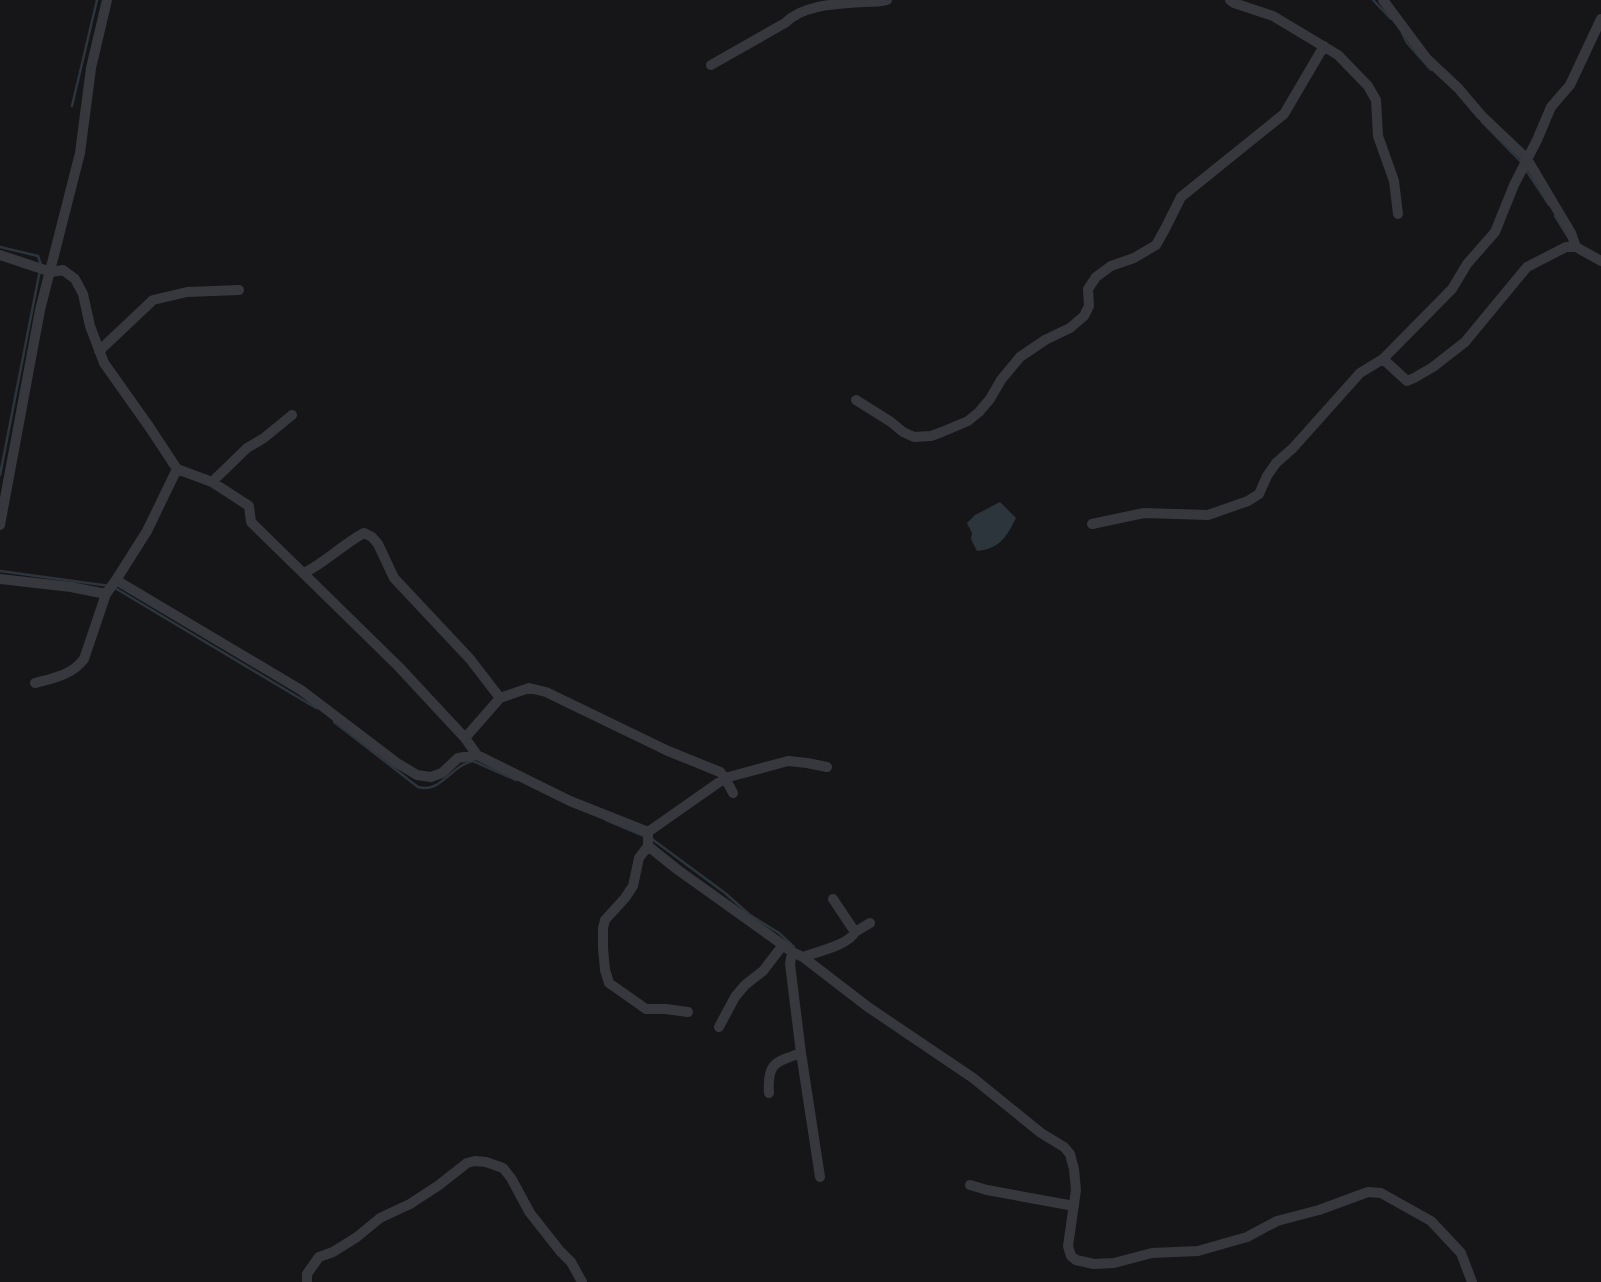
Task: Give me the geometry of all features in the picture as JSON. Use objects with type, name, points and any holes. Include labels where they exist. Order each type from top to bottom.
[{"type":"street","points":[[0,525],[46,282],[43,270],[80,153],[90,68],[106,0]]},
{"type":"street","points":[[711,65],[802,12],[840,4],[887,0]]},
{"type":"street","points":[[1230,0],[1273,16],[1324,46],[1338,55],[1368,86],[1376,100],[1378,136],[1394,181],[1398,214]]},
{"type":"street","points":[[1383,0],[1427,59],[1527,159],[1571,233],[1576,247]]},
{"type":"street","points":[[1092,524],[1144,513],[1208,515],[1248,501],[1259,494],[1267,476],[1276,463],[1299,442],[1360,373],[1384,359],[1452,289],[1467,264],[1495,232],[1514,185],[1551,107],[1570,85],[1601,19]]},
{"type":"street","points":[[856,400],[911,436],[931,436],[968,421],[990,399],[1001,380],[1020,357],[1045,340],[1070,328],[1084,316],[1089,306],[1088,289],[1096,277],[1111,266],[1134,258],[1156,245],[1181,197],[1284,114],[1324,46]]},
{"type":"street","points":[[1384,359],[1407,381],[1414,378],[1433,367],[1464,342],[1527,267],[1566,247],[1576,247],[1601,261]]},
{"type":"street","points":[[0,255],[43,270],[63,270],[75,279],[82,294],[90,326],[104,363],[177,470],[212,482],[249,506],[251,522],[399,667],[465,738],[477,755],[648,838],[678,870],[792,952],[803,957],[868,1007],[973,1078],[1041,1133],[1064,1147],[1070,1154],[1074,1169],[1076,1190],[1068,1246],[1071,1256],[1076,1260],[1094,1264],[1114,1263],[1152,1252],[1198,1251],[1247,1237],[1277,1221],[1319,1210],[1368,1192],[1381,1193],[1430,1221],[1460,1253],[1472,1282]]},
{"type":"street","points":[[99,351],[153,300],[187,292],[239,290]]},
{"type":"street","points":[[212,482],[247,448],[264,438],[292,415]]},
{"type":"street","points":[[35,683],[67,674],[84,659],[111,587],[147,531],[177,470]]},
{"type":"street","points":[[304,573],[364,533],[372,537],[378,544],[394,578],[470,659],[500,698]]},
{"type":"street","points":[[0,579],[71,587],[111,587],[301,690],[397,763],[417,775],[431,777],[442,774],[458,758],[477,755]]},
{"type":"street","points":[[465,738],[496,705],[500,698],[529,688],[546,692],[668,751],[720,772],[726,778],[733,793]]},
{"type":"street","points":[[688,1012],[646,1009],[609,983],[605,970],[603,928],[605,920],[633,886],[639,858],[648,838],[726,778],[788,761],[828,768]]},
{"type":"street","points":[[833,899],[855,932]]},
{"type":"street","points":[[803,957],[847,940],[870,922]]},
{"type":"street","points":[[719,1028],[734,997],[745,985],[763,971],[783,945]]},
{"type":"street","points":[[792,952],[790,964],[820,1177]]},
{"type":"street","points":[[769,1093],[768,1077],[773,1066],[784,1058],[801,1052]]},
{"type":"street","points":[[307,1282],[308,1274],[319,1257],[333,1252],[357,1237],[380,1218],[410,1204],[439,1185],[467,1163],[475,1160],[503,1168],[511,1178],[530,1214],[571,1262],[582,1282]]},
{"type":"street","points":[[970,1185],[987,1190],[1074,1206]]},
{"type":"shaded area","points":[[1000,502],[1016,518],[1002,540],[992,548],[977,551],[971,539],[972,533],[967,523],[975,515]]},
{"type":"waterway","points":[[72,106],[97,0]]},
{"type":"waterway","points":[[1373,0],[1391,19]]},
{"type":"waterway","points":[[1402,33],[1407,43],[1431,70]]},
{"type":"waterway","points":[[1482,122],[1522,163]]},
{"type":"waterway","points":[[1526,170],[1549,205]]},
{"type":"waterway","points":[[1555,216],[1568,237]]},
{"type":"waterway","points":[[0,247],[38,256],[41,265]]},
{"type":"waterway","points":[[0,475],[40,270]]},
{"type":"waterway","points":[[0,571],[110,586]]},
{"type":"waterway","points":[[115,588],[316,708]]},
{"type":"waterway","points":[[334,722],[418,787],[426,788],[440,783],[459,768],[473,761],[516,780]]},
{"type":"waterway","points":[[606,820],[644,836]]},
{"type":"waterway","points":[[652,839],[725,893],[750,915],[779,933],[794,947]]}]
